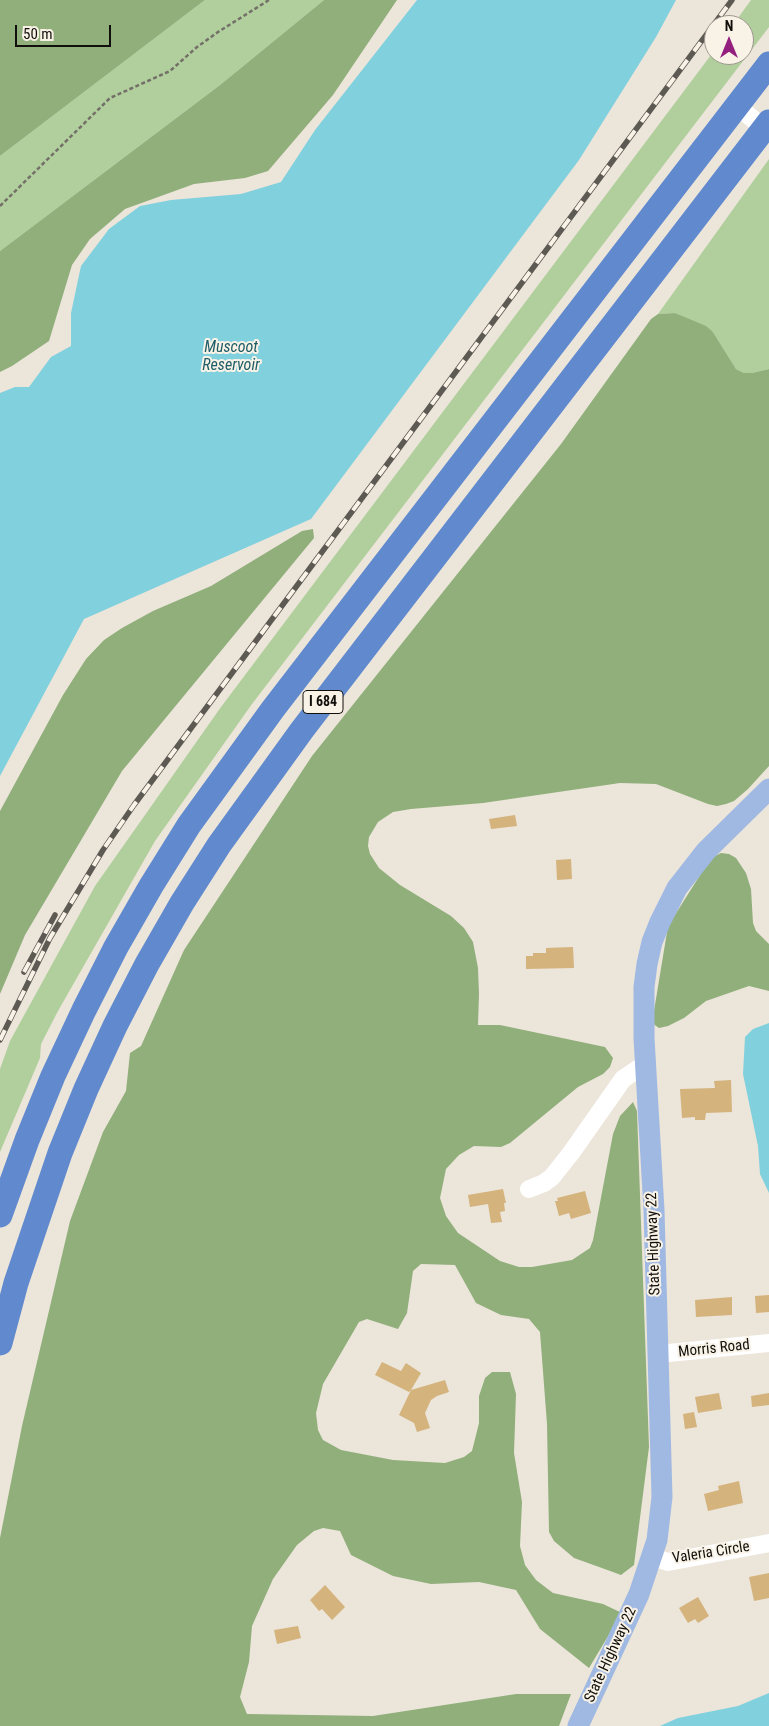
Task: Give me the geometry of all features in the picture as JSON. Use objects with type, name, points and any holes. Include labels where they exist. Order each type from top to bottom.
[{"type":"highway","name":"I 684","points":[[0,1215],[26,1140],[84,1010],[151,886],[190,825],[273,709],[769,64]]},
{"type":"highway","name":"I 684","points":[[0,1343],[16,1283],[60,1153],[86,1089],[115,1026],[147,964],[182,903],[229,830],[302,730],[767,125]]},
{"type":"main road","name":"State Highway 22","points":[[578,1726],[637,1598],[658,1534],[662,1497],[654,1210],[643,1009],[644,987],[652,942],[677,888],[690,870],[724,832],[766,797]]},
{"type":"street","points":[[736,106],[767,125]]},
{"type":"street","points":[[529,1189],[544,1183],[552,1177],[571,1154],[623,1078],[645,1064]]},
{"type":"street","name":"Morris Road","points":[[659,1354],[769,1343]]},
{"type":"street","name":"Valeria Circle","points":[[652,1557],[668,1562],[769,1543]]},
{"type":"path","points":[[0,206],[110,98],[170,71],[197,47],[269,0]]},
{"type":"green space","points":[[0,0],[205,0],[0,156]]},
{"type":"green space","points":[[205,0],[324,0],[220,85],[0,251],[0,156]]},
{"type":"green space","points":[[324,0],[397,0],[333,95],[268,171],[245,178],[194,184],[125,209],[90,239],[72,265],[49,341],[0,372],[0,251],[220,85]]},
{"type":"green space","points":[[751,0],[769,0],[769,27],[754,47],[754,15],[740,15]]},
{"type":"green space","points":[[704,64],[740,65],[252,704],[155,841],[41,1044],[40,1058],[0,1152],[0,1069],[10,1041],[95,886],[221,707]]},
{"type":"green space","points":[[769,159],[769,369],[744,373],[736,369],[713,332],[675,313],[658,314]]},
{"type":"green space","points":[[675,313],[706,326],[713,332],[736,369],[744,373],[752,373],[769,369],[769,766],[734,801],[717,806],[656,784],[620,783],[483,803],[393,812],[378,822],[369,837],[368,846],[370,854],[379,868],[400,885],[451,916],[464,928],[473,942],[478,968],[478,1025],[500,1025],[605,1047],[613,1058],[610,1067],[603,1074],[578,1087],[510,1143],[501,1147],[474,1146],[459,1155],[446,1169],[440,1198],[446,1216],[458,1233],[500,1261],[519,1267],[532,1267],[572,1260],[590,1248],[613,1134],[620,1116],[633,1102],[637,1111],[649,1447],[634,1565],[621,1575],[574,1558],[554,1541],[549,1532],[547,1424],[540,1332],[529,1319],[501,1315],[476,1303],[455,1265],[421,1264],[413,1271],[407,1313],[398,1329],[367,1319],[359,1322],[323,1384],[316,1413],[318,1430],[323,1440],[341,1450],[393,1460],[445,1463],[464,1457],[472,1451],[479,1423],[479,1396],[485,1378],[492,1372],[510,1372],[516,1394],[514,1453],[522,1502],[520,1546],[525,1565],[536,1580],[553,1593],[603,1604],[622,1613],[589,1668],[540,1629],[516,1590],[479,1582],[431,1584],[393,1576],[351,1555],[340,1531],[323,1528],[314,1531],[297,1545],[273,1579],[252,1626],[249,1662],[240,1697],[247,1714],[373,1716],[516,1694],[571,1694],[559,1726],[0,1726],[0,1538],[22,1426],[70,1221],[103,1132],[126,1091],[130,1053],[141,1046],[184,950],[312,756],[561,444],[651,319],[658,314]]},
{"type":"green space","points":[[313,529],[314,538],[122,771],[25,935],[0,994],[0,811],[63,695],[86,659],[104,640],[122,628],[153,611],[211,586],[302,531]]},
{"type":"green space","points":[[721,853],[729,854],[736,858],[746,873],[751,889],[753,923],[756,931],[769,944],[769,991],[749,986],[706,1001],[684,1018],[659,1028],[652,1023],[668,926],[707,864],[713,857]]},
{"type":"water","name":"Muscoot Reservoir","points":[[417,0],[676,0],[656,37],[579,160],[311,519],[84,619],[0,776],[0,393],[15,387],[29,387],[51,357],[71,346],[71,313],[81,266],[109,229],[140,206],[171,200],[241,194],[281,182],[315,130]]},
{"type":"water","points":[[769,1023],[769,1193],[760,1174],[758,1146],[743,1074],[745,1037],[753,1029]]},
{"type":"water","points":[[769,1693],[769,1726],[660,1726],[678,1718],[738,1706]]},
{"type":"building","points":[[515,815],[517,826],[491,829],[489,819]]},
{"type":"building","points":[[571,859],[572,879],[557,880],[556,860]]},
{"type":"building","points":[[573,947],[574,968],[526,969],[526,956],[533,956],[533,953],[546,953],[546,948]]},
{"type":"building","points":[[731,1080],[732,1112],[706,1113],[705,1120],[695,1120],[695,1117],[682,1118],[680,1089],[715,1088],[714,1081]]},
{"type":"building","points":[[503,1189],[506,1203],[504,1203],[505,1211],[500,1212],[502,1222],[491,1223],[488,1204],[470,1207],[468,1195]]},
{"type":"building","points":[[585,1191],[591,1213],[571,1219],[569,1213],[559,1216],[555,1201],[558,1201],[557,1198]]},
{"type":"building","points":[[769,1295],[769,1312],[756,1313],[755,1296]]},
{"type":"building","points":[[732,1297],[732,1315],[696,1317],[695,1300]]},
{"type":"building","points":[[382,1362],[401,1371],[406,1363],[421,1373],[409,1392],[375,1375]]},
{"type":"building","points":[[445,1380],[449,1392],[431,1400],[425,1413],[430,1428],[417,1432],[414,1423],[399,1415],[411,1390]]},
{"type":"building","points":[[719,1393],[722,1409],[698,1413],[695,1397]]},
{"type":"building","points":[[769,1393],[769,1405],[752,1407],[751,1396]]},
{"type":"building","points":[[694,1412],[697,1427],[685,1429],[683,1414]]},
{"type":"building","points":[[739,1481],[743,1503],[708,1511],[704,1494],[719,1490],[718,1486]]},
{"type":"building","points":[[769,1573],[769,1598],[754,1601],[749,1577]]},
{"type":"building","points":[[325,1585],[345,1607],[332,1620],[322,1609],[319,1611],[310,1600]]},
{"type":"building","points":[[698,1597],[709,1616],[698,1623],[695,1619],[688,1623],[679,1608]]},
{"type":"building","points":[[298,1626],[301,1638],[277,1644],[274,1630]]},
{"type":"railway","points":[[0,1040],[50,938],[103,850],[134,805],[732,0]]},
{"type":"railway","points":[[24,972],[55,915]]}]
